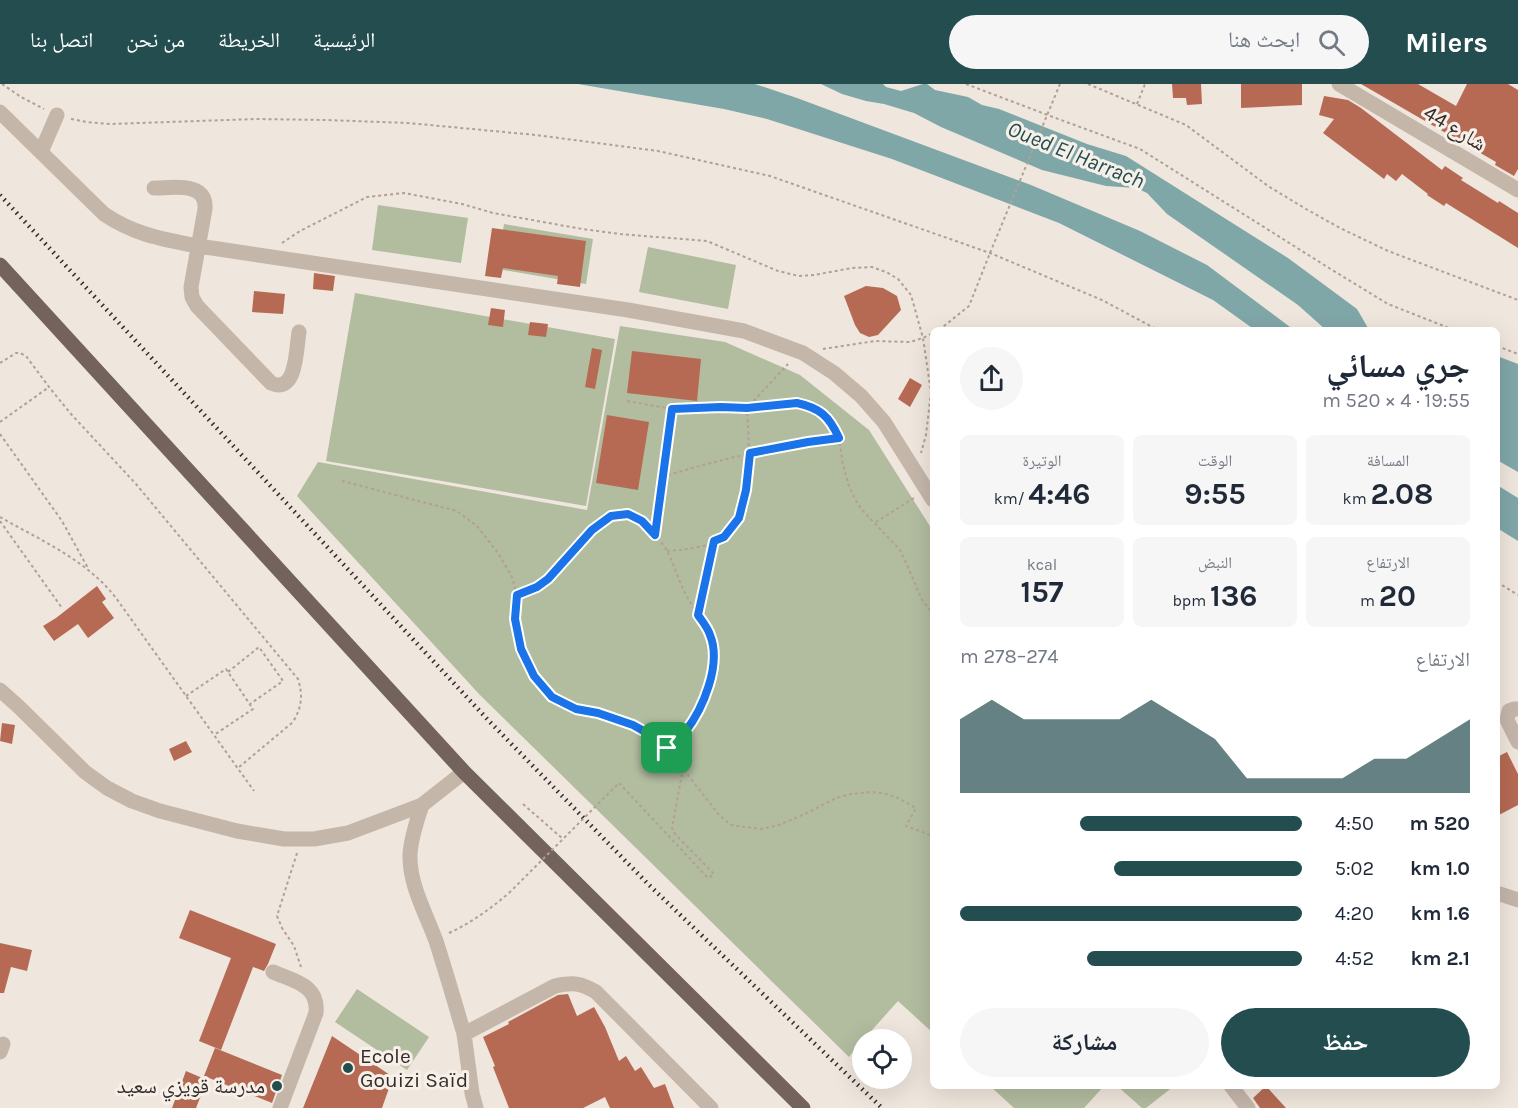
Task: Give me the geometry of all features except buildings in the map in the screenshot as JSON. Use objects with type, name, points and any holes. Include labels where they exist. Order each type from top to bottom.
[{"type":"main road","points":[[0,265],[464,772],[803,1108]]},
{"type":"street","name":"شارع 44","points":[[1339,84],[1518,190]]},
{"type":"street","points":[[0,112],[104,214],[119,224],[153,237],[198,246],[628,310],[744,331],[803,353],[834,373],[861,396],[884,422],[930,495]]},
{"type":"street","points":[[40,152],[57,115]]},
{"type":"street","points":[[154,188],[190,188],[201,193],[206,204],[191,286],[194,301],[275,385],[285,384],[292,376],[298,332]]},
{"type":"street","points":[[0,690],[85,772],[107,788],[132,801],[160,811],[237,831],[284,839],[314,839],[348,833],[422,805],[464,772]]},
{"type":"street","points":[[1518,710],[1509,711],[1506,720],[1518,742]]},
{"type":"street","points":[[422,805],[410,853],[412,873],[464,1034],[476,1108]]},
{"type":"street","points":[[1500,893],[1518,900]]},
{"type":"street","points":[[273,972],[306,987],[312,992],[316,1006],[316,1013],[280,1108]]},
{"type":"street","points":[[464,1034],[555,986],[570,983],[585,985],[596,992],[711,1108]]},
{"type":"street","points":[[1233,1089],[1248,1108]]},
{"type":"path","points":[[2,84],[21,97],[57,115],[87,122],[110,124],[256,119],[408,123],[536,135],[658,151],[770,176],[990,253],[1102,300],[1152,327]]},
{"type":"path","points":[[966,84],[1140,149],[1388,304],[1446,327]]},
{"type":"path","points":[[943,327],[969,306],[1060,84]]},
{"type":"path","points":[[1088,84],[1186,124],[1268,186],[1340,228],[1388,251],[1518,300]]},
{"type":"path","points":[[1137,104],[1145,84]]},
{"type":"path","points":[[261,255],[300,231],[367,197],[404,193],[462,204],[493,213],[582,229],[707,240],[778,271],[799,276],[872,267],[898,279],[911,295],[923,338],[930,382]]},
{"type":"path","points":[[1500,347],[1518,354]]},
{"type":"path","points":[[0,363],[13,354],[20,353],[29,359],[71,414],[136,484],[298,679],[302,701],[293,722],[238,768]]},
{"type":"path","points":[[0,422],[49,387]]},
{"type":"path","points":[[627,401],[672,409],[747,408],[797,403],[816,408],[829,419],[839,438],[843,465],[855,499],[862,510],[900,550],[921,598],[930,611]]},
{"type":"path","points":[[916,474],[926,435],[930,401]]},
{"type":"path","points":[[655,535],[672,409]]},
{"type":"path","points":[[0,434],[62,521],[89,571]]},
{"type":"path","points":[[662,477],[750,453],[839,438]]},
{"type":"path","points":[[667,551],[689,549],[724,537],[739,518],[746,490],[750,453]]},
{"type":"path","points":[[342,481],[457,511],[477,526],[498,553],[512,577],[517,595],[515,619],[521,649],[534,676],[552,697],[576,709],[598,713],[633,725],[656,738],[667,748],[719,815],[731,825],[761,829],[779,825],[836,798],[873,792],[896,797],[916,808],[906,826],[930,835]]},
{"type":"path","points":[[875,523],[930,495]]},
{"type":"path","points":[[517,595],[537,587],[548,579],[592,530],[611,516],[628,514],[642,521],[667,551],[685,594],[710,634],[714,655],[710,682],[698,712],[683,735],[667,748]]},
{"type":"path","points":[[0,519],[50,546],[104,583],[254,791]]},
{"type":"path","points":[[0,519],[62,608]]},
{"type":"path","points":[[698,615],[714,541]]},
{"type":"path","points":[[1500,584],[1518,595]]},
{"type":"path","points":[[228,672],[259,647],[283,681],[250,704]]},
{"type":"path","points":[[186,696],[226,669],[253,709],[214,735]]},
{"type":"path","points":[[435,940],[486,912],[509,894],[619,783],[708,878],[714,874],[675,834],[672,828],[683,768]]},
{"type":"path","points":[[523,804],[563,839]]},
{"type":"path","points":[[300,839],[277,916],[294,946],[306,987]]},
{"type":"green space","points":[[378,205],[468,218],[461,263],[372,250]]},
{"type":"green space","points":[[504,224],[593,239],[586,284],[497,269]]},
{"type":"green space","points":[[648,247],[736,265],[728,309],[639,292]]},
{"type":"green space","points":[[355,293],[615,339],[586,506],[326,461]]},
{"type":"green space","points":[[620,326],[725,342],[800,375],[869,430],[930,526],[930,1030],[898,1001],[873,1029],[852,1029],[852,1053],[849,1057],[480,695],[297,496],[318,462],[587,510]]},
{"type":"green space","points":[[357,989],[429,1037],[407,1070],[335,1022]]},
{"type":"green space","points":[[993,1089],[1101,1089],[1084,1108],[1014,1108]]},
{"type":"green space","points":[[1120,1089],[1170,1089],[1146,1108],[1142,1108]]},
{"type":"water","points":[[578,84],[755,84],[797,98],[1031,185],[1140,231],[1207,265],[1290,327],[1251,327],[1213,300],[1059,223],[892,159],[767,119],[724,109]]},
{"type":"water","name":"Oued El Harrach","points":[[821,84],[883,84],[901,91],[927,84],[935,90],[968,97],[982,105],[999,109],[1087,144],[1126,156],[1288,258],[1357,309],[1367,327],[1323,327],[1298,305],[1167,214],[1147,193],[1136,188],[1106,186],[1042,170],[941,127],[914,113],[842,94]]},
{"type":"water","points":[[1500,357],[1518,364],[1518,472],[1500,462]]},
{"type":"water","points":[[1500,487],[1518,498],[1518,541],[1500,530]]},
{"type":"railway","points":[[0,195],[489,721],[648,884],[882,1108]]},
{"type":"place","name":"Ecole Gouizi Saïd","points":[[348,1068]]},
{"type":"place","name":"مدرسة قويزي سعيد","points":[[277,1086]]},
{"type":"route","points":[[797,403],[816,408],[829,419],[839,438],[750,453],[746,490],[739,518],[724,537],[714,541],[698,615],[710,634],[714,655],[710,682],[698,712],[683,735],[667,748],[656,738],[633,725],[598,713],[576,709],[552,697],[534,676],[521,649],[515,619],[517,595],[537,587],[548,579],[592,530],[611,516],[628,514],[642,521],[655,535],[672,409],[747,408],[797,403]]}]
